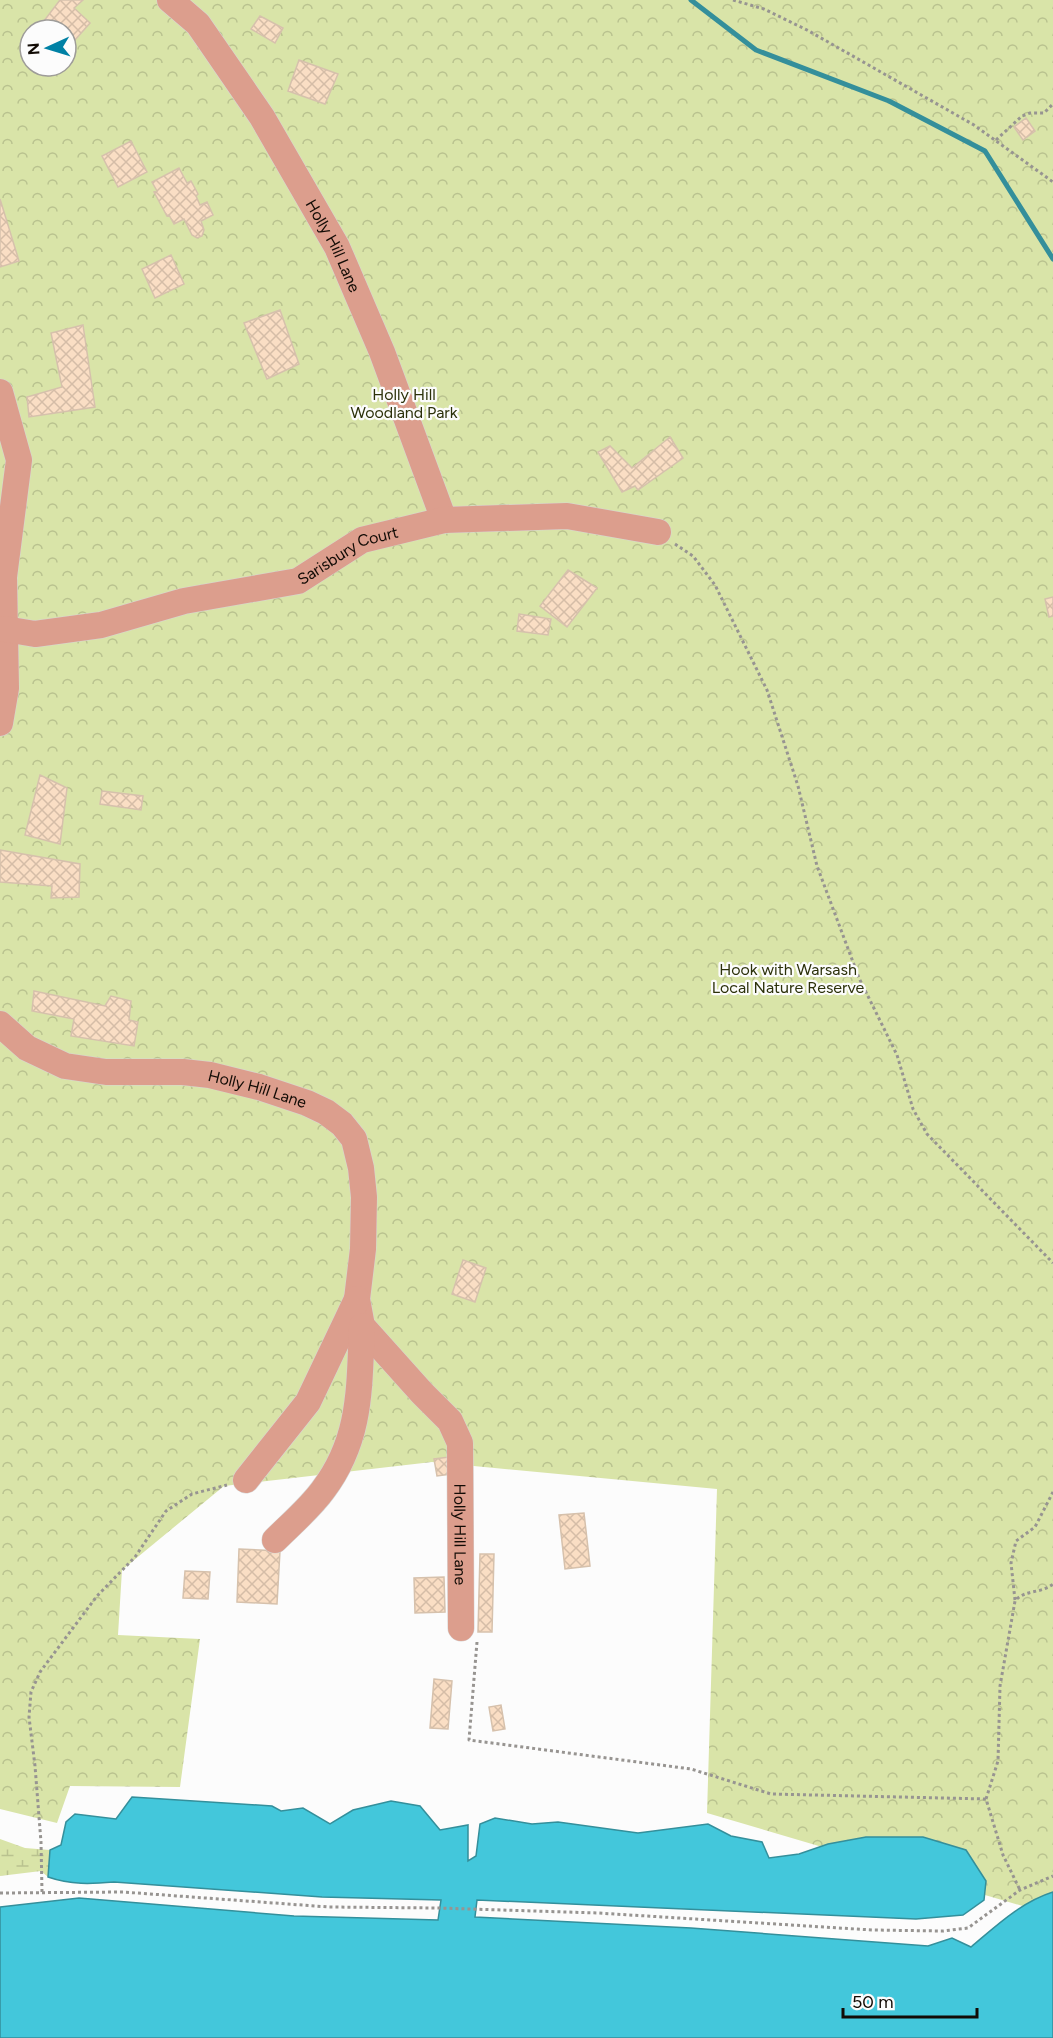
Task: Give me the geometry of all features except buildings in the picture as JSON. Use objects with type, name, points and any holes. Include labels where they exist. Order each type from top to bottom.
[{"type":"street","name":"Holly Hill Lane","points":[[170,0],[198,24],[251,102],[337,247],[382,352],[444,520]]},
{"type":"street","points":[[0,392],[19,460],[4,577],[6,688],[0,723]]},
{"type":"street","name":"Sarisbury Court","points":[[5,629],[35,634],[101,625],[184,601],[298,581],[362,540],[444,520],[567,516],[658,532]]},
{"type":"street","name":"Holly Hill Lane","points":[[0,1023],[27,1048],[65,1066],[106,1072],[183,1072],[210,1075],[259,1087],[326,1112],[342,1124],[354,1139],[361,1168],[364,1197],[363,1249],[357,1299],[362,1326],[450,1421],[460,1443],[461,1628]]},
{"type":"street","name":"Holly Hill Lane","points":[[246,1480],[308,1402],[357,1299]]},
{"type":"street","points":[[275,1540],[323,1490],[346,1450],[357,1413],[362,1326]]},
{"type":"path","points":[[733,0],[764,9],[807,30],[974,125],[1053,182]]},
{"type":"path","points":[[996,140],[1022,116],[1045,112],[1053,104]]},
{"type":"path","points":[[658,532],[693,556],[716,585],[767,690],[798,786],[817,866],[859,978],[897,1055],[913,1108],[927,1134],[1053,1263]]},
{"type":"path","points":[[42,1892],[41,1842],[29,1717],[31,1692],[40,1672],[97,1596],[135,1557],[166,1511],[192,1494],[246,1480]]},
{"type":"path","points":[[1020,1890],[1003,1855],[986,1799],[998,1761],[1000,1686],[1015,1602],[1011,1563],[1016,1541],[1035,1527],[1053,1492]]},
{"type":"path","points":[[1015,1602],[1023,1593],[1047,1588],[1053,1584]]},
{"type":"path","points":[[461,1628],[477,1639],[469,1740],[691,1769],[771,1794],[986,1799]]},
{"type":"path","points":[[0,1893],[123,1892],[329,1907],[598,1913],[872,1930],[944,1931],[968,1928],[1020,1890],[1053,1876]]},
{"type":"green space","name":"Holly Hill Woodland Park","points":[[0,0],[1053,0],[1053,1915],[707,1813],[717,1489],[432,1462],[224,1486],[122,1570],[118,1635],[200,1639],[180,1787],[70,1786],[57,1823],[0,1809]]},
{"type":"green space","points":[[0,1839],[25,1848],[50,1850],[48,1877],[41,1871],[0,1876]]},
{"type":"water","points":[[132,1797],[272,1806],[281,1811],[303,1808],[330,1824],[353,1810],[391,1801],[420,1806],[440,1830],[468,1825],[468,1861],[476,1856],[480,1824],[495,1818],[532,1824],[558,1822],[638,1833],[708,1824],[731,1836],[762,1842],[769,1858],[799,1854],[828,1844],[866,1837],[923,1837],[966,1850],[986,1881],[984,1900],[963,1915],[916,1919],[477,1900],[475,1917],[691,1928],[928,1946],[952,1938],[971,1947],[1020,1908],[1053,1892],[1053,2038],[0,2038],[0,1907],[79,1898],[294,1916],[438,1920],[441,1900],[322,1897],[114,1882],[81,1883],[48,1877],[50,1850],[61,1845],[66,1822],[75,1814],[116,1819]]},
{"type":"waterway","points":[[691,0],[756,50],[889,101],[985,151],[1053,259]]},
{"type":"park label","name":"Hook with Warsash Local Nature Reserve","points":[[788,978]]}]
